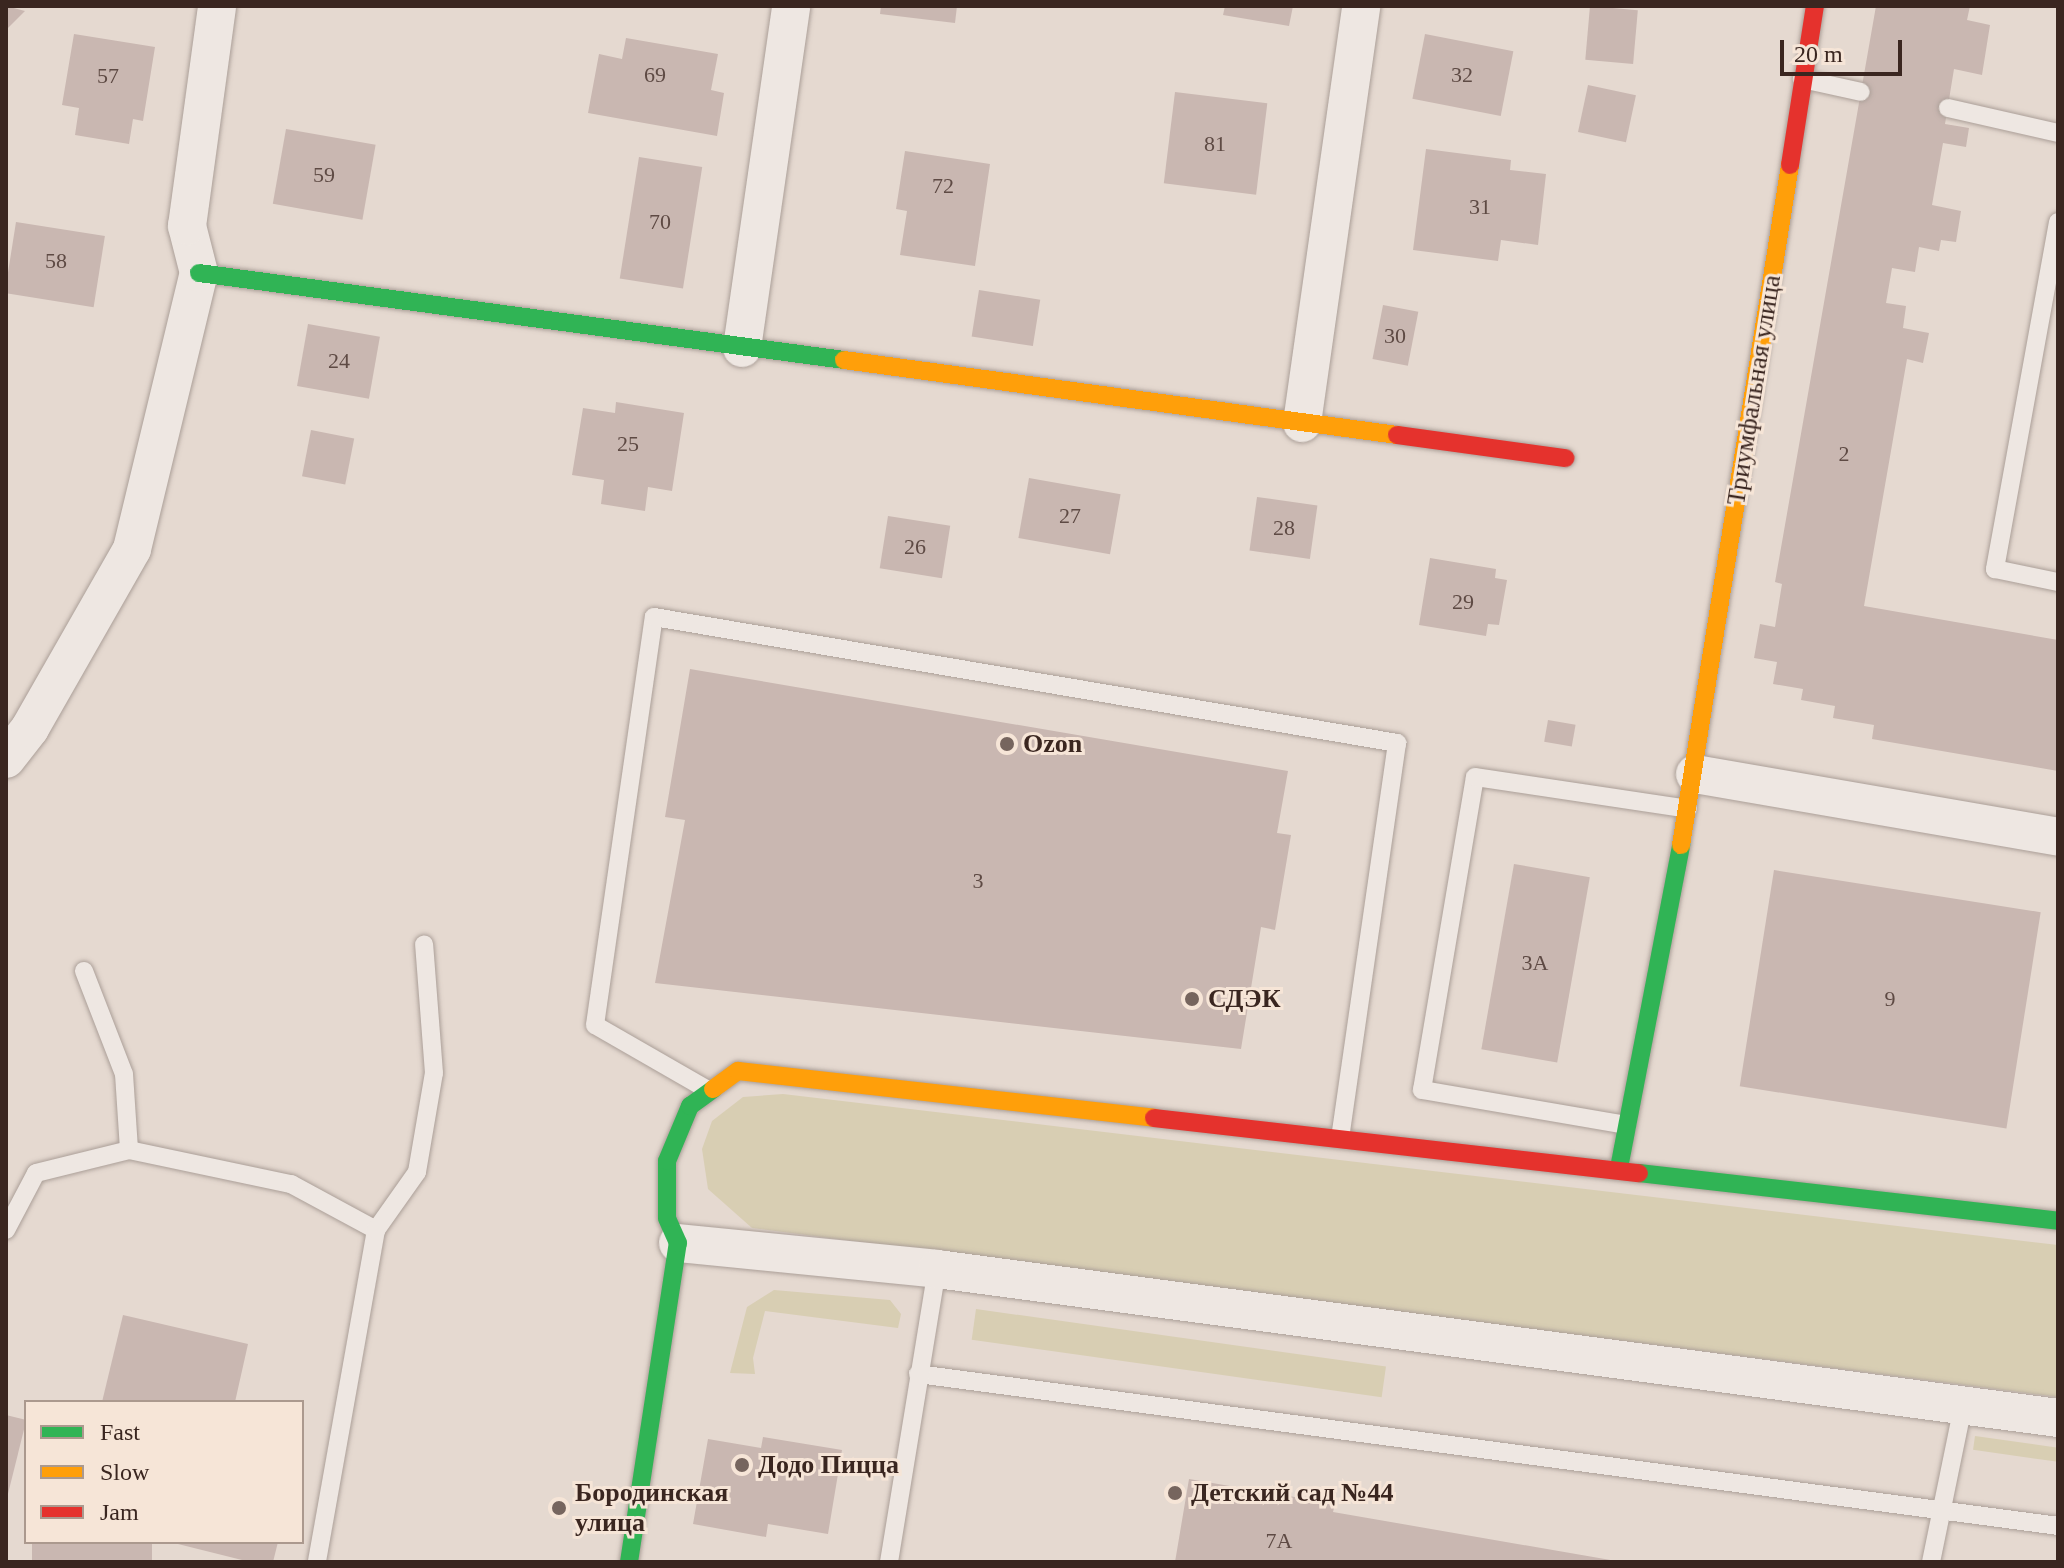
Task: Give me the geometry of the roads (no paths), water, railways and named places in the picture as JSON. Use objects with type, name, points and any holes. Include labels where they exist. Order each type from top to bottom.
[{"type":"street","points":[[6,759],[30,728],[132,549],[199,273],[187,226],[217,6]]},
{"type":"street","points":[[742,348],[791,6]]},
{"type":"street","points":[[1302,423],[1361,6]]},
{"type":"street","name":"Триумфальная улица","points":[[1619,1168],[1691,791],[1815,6]]},
{"type":"street","points":[[199,273],[1565,458]]},
{"type":"street","points":[[1691,791],[2058,837]]},
{"type":"street","points":[[629,1562],[678,1243],[667,1218],[667,1161],[690,1106],[738,1071],[1619,1168],[2058,1221]]},
{"type":"street","points":[[678,1243],[937,1269],[2058,1418]]},
{"type":"lane","points":[[1802,79],[1861,92]]},
{"type":"lane","points":[[1948,108],[2058,133]]},
{"type":"lane","points":[[2058,222],[1995,569],[2058,582]]},
{"type":"lane","points":[[708,1090],[595,1025],[654,617],[1397,743],[1340,1137]]},
{"type":"lane","points":[[1627,1125],[1422,1090],[1475,777],[1691,791]]},
{"type":"lane","points":[[317,1562],[376,1230],[417,1172],[432,1087],[424,944]]},
{"type":"lane","points":[[84,971],[124,1074],[129,1150]]},
{"type":"lane","points":[[6,1230],[36,1173],[129,1150],[291,1184],[376,1230]]},
{"type":"lane","points":[[889,1562],[937,1269]]},
{"type":"lane","points":[[918,1374],[1942,1508],[2058,1526]]},
{"type":"lane","points":[[1931,1562],[1963,1406]]},
{"type":"place","name":"Ozon","points":[[1007,744]]},
{"type":"place","name":"СДЭК","points":[[1192,999]]},
{"type":"place","name":"Додо Пицца","points":[[742,1465]]},
{"type":"place","name":"Детский сад №44","points":[[1175,1493]]},
{"type":"place","name":"Бородинская улица","points":[[559,1508]]}]
